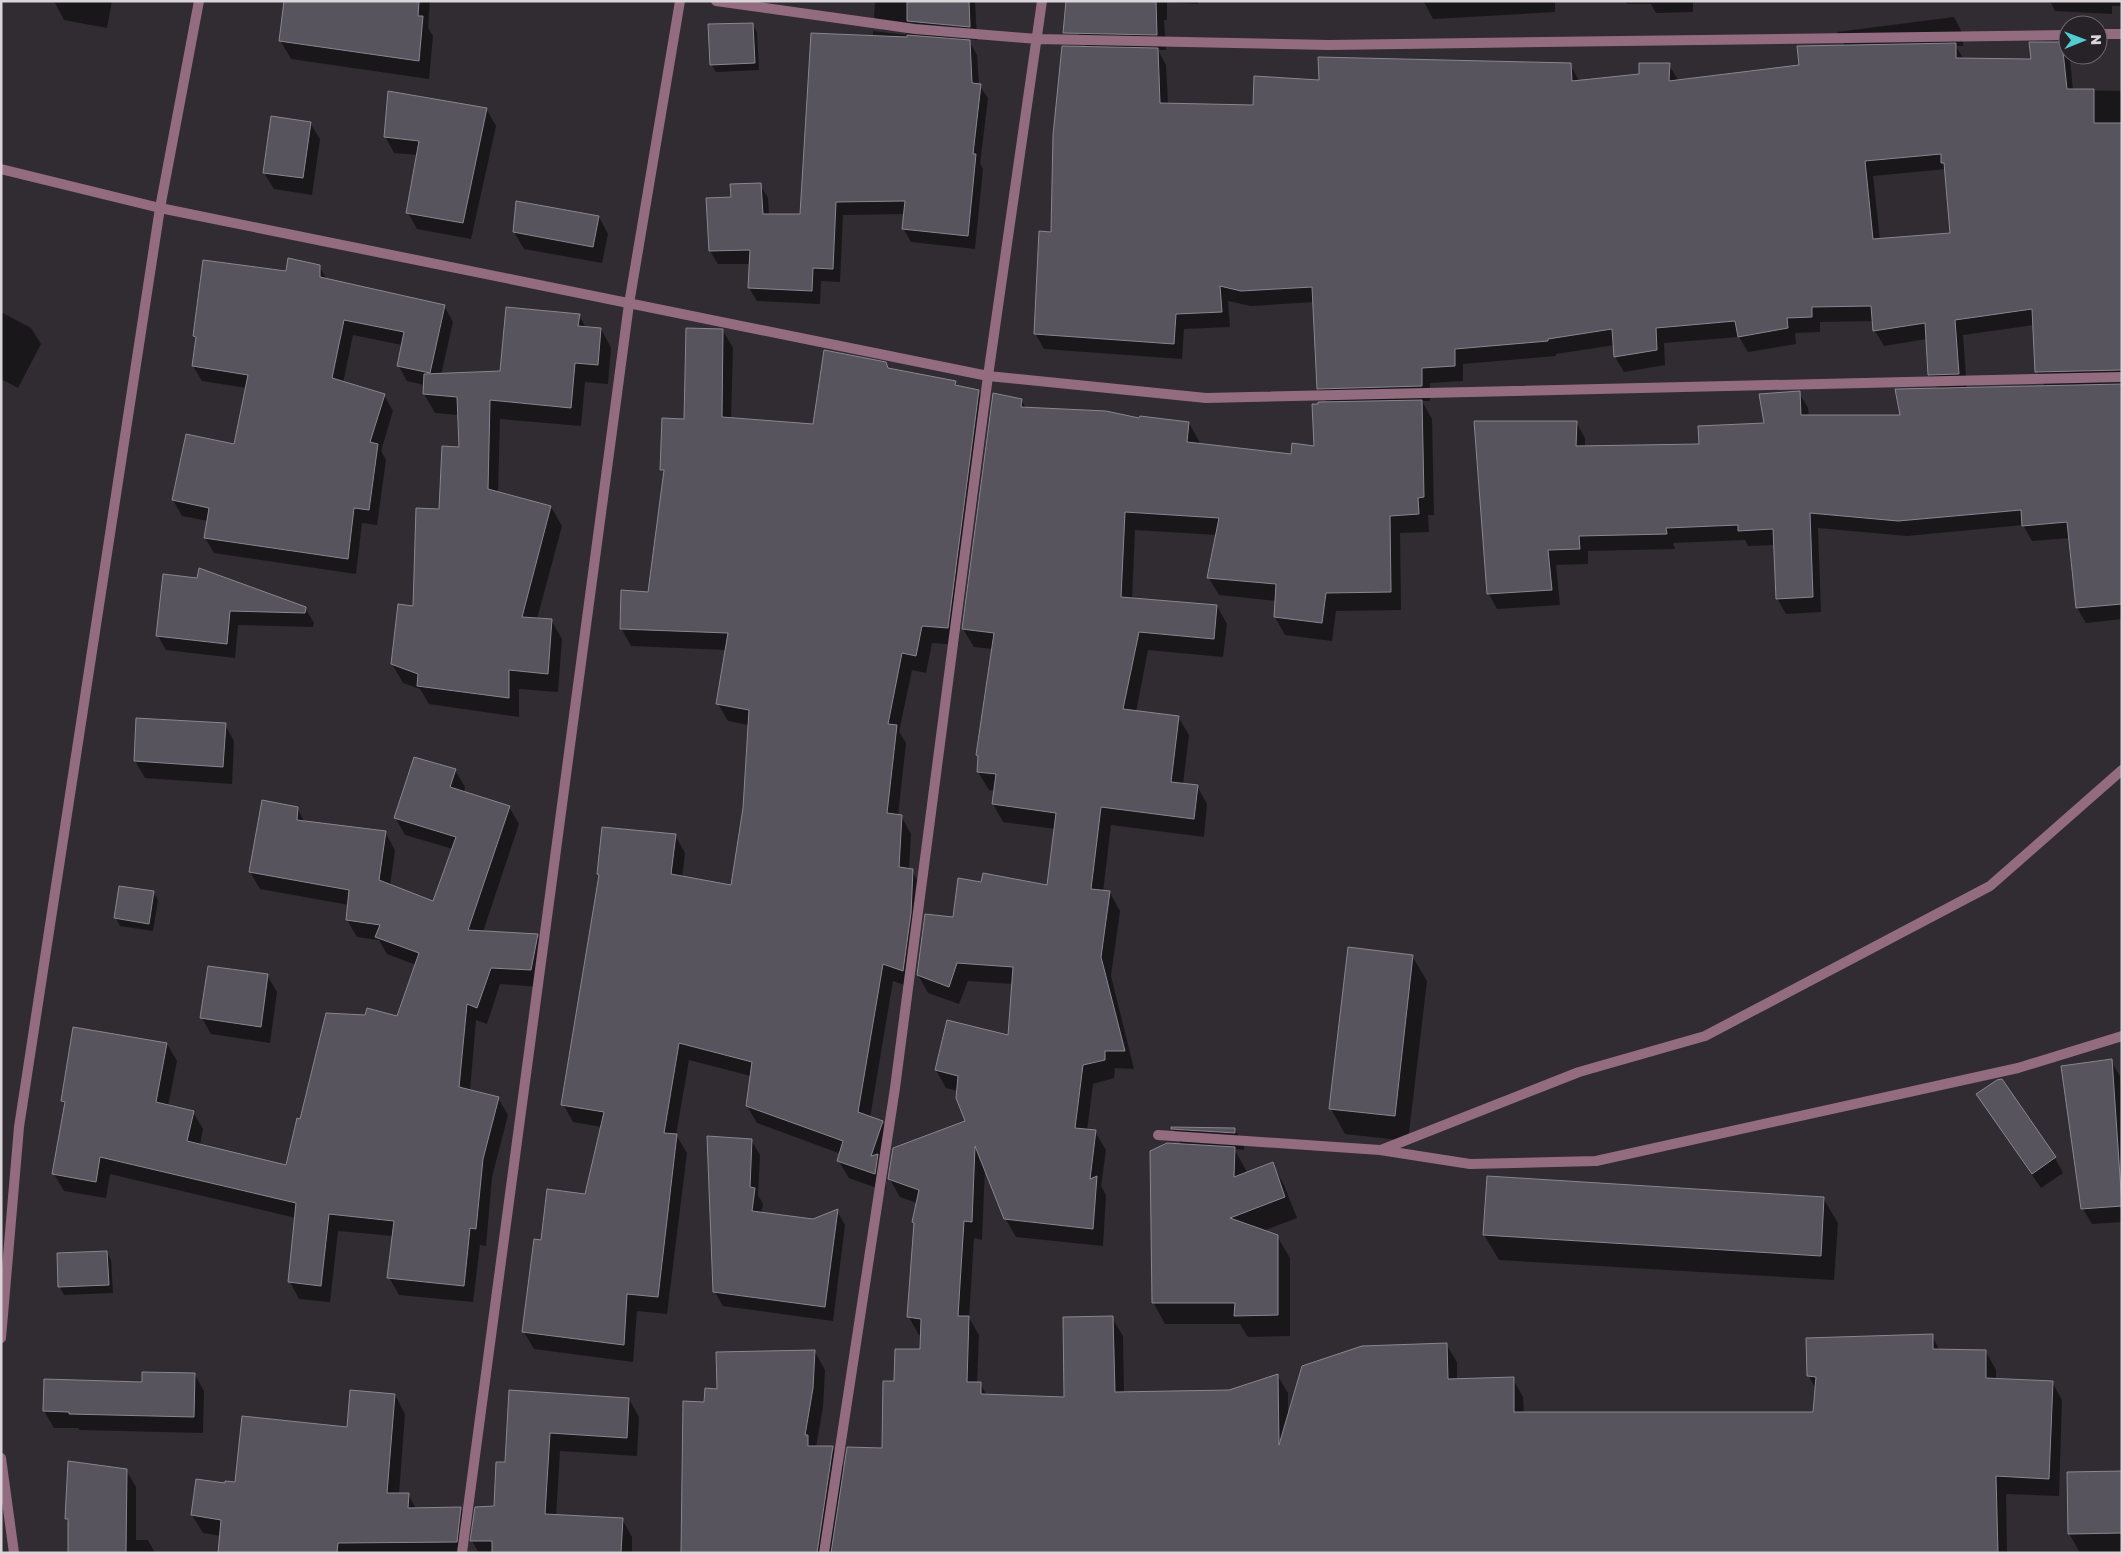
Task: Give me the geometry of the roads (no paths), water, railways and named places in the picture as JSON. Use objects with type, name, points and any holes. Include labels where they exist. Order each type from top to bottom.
[{"type":"street","points":[[1,1338],[19,1127],[160,208],[199,1]]},
{"type":"street","points":[[462,1553],[629,304],[680,1]]},
{"type":"street","points":[[716,1],[915,29],[1037,39],[1329,45],[2058,35]]},
{"type":"street","points":[[824,1553],[895,1088],[988,376],[1042,1]]},
{"type":"street","points":[[2108,34],[2122,34]]},
{"type":"street","points":[[1,169],[160,208],[988,376],[1206,398],[2122,377]]},
{"type":"street","points":[[1380,1150],[1579,1072],[1705,1036],[1990,886],[2122,770]]},
{"type":"street","points":[[1158,1135],[1380,1150],[1470,1164],[1596,1161],[2018,1068],[2122,1036]]},
{"type":"street","points":[[1,1458],[14,1553]]}]
